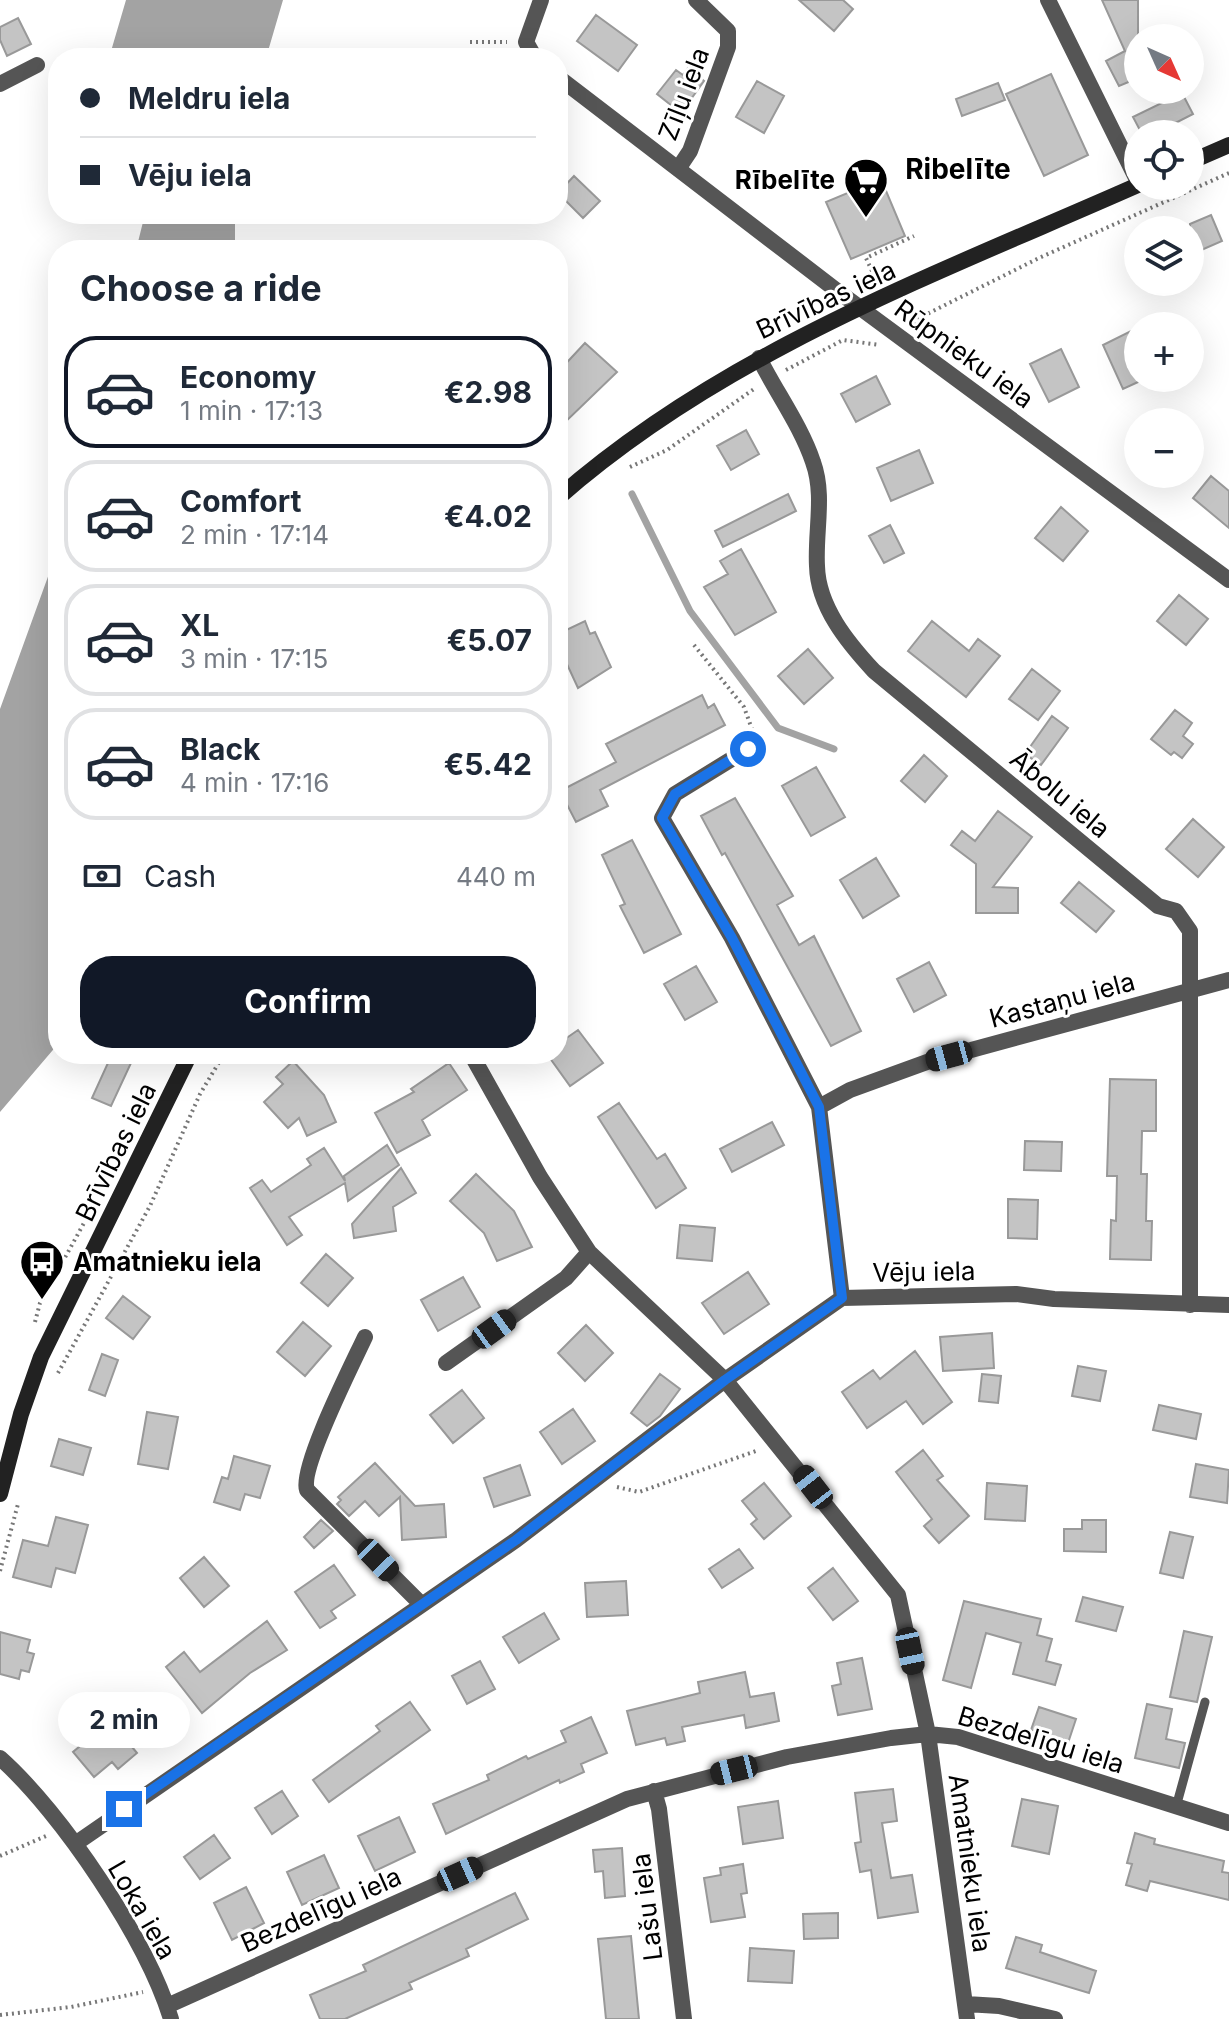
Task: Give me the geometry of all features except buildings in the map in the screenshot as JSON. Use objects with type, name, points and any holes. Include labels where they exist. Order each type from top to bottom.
[{"type":"main road","points":[[1204,156],[1229,145]]},
{"type":"main road","name":"Brīvības iela","points":[[568,489],[598,462],[677,406],[759,358],[861,308],[1124,189]]},
{"type":"main road","name":"Brīvības iela","points":[[0,1494],[21,1414],[41,1357],[185,1064]]},
{"type":"street","points":[[529,48],[526,42],[541,0]]},
{"type":"street","name":"Zīļu iela","points":[[678,169],[690,151],[728,47],[728,31],[696,0]]},
{"type":"street","points":[[1048,0],[1124,155]]},
{"type":"street","points":[[0,84],[37,65]]},
{"type":"street","name":"Rūpnieku iela","points":[[568,85],[861,308],[1229,580]]},
{"type":"street","name":"Ābolu iela","points":[[759,358],[813,461],[820,490],[817,568],[821,591],[849,644],[874,671],[1158,906],[1176,911],[1184,918],[1190,931],[1190,1305]]},
{"type":"street","points":[[748,749],[675,794],[662,818],[732,938],[819,1107],[842,1298]]},
{"type":"street","name":"Kastaņu iela","points":[[819,1107],[850,1090],[927,1062],[1229,980]]},
{"type":"street","name":"Amatnieku iela","points":[[477,1064],[540,1177],[589,1252],[725,1380],[779,1443],[898,1595],[928,1734],[967,2012]]},
{"type":"street","points":[[446,1363],[566,1278],[589,1252]]},
{"type":"street","name":"Vēju iela","points":[[75,1844],[595,1482],[725,1380],[842,1298],[1016,1294],[1054,1299],[1229,1305]]},
{"type":"street","points":[[365,1337],[329,1423],[315,1445],[304,1483],[307,1490],[420,1603]]},
{"type":"street","name":"Bezdelīgu iela","points":[[166,2005],[627,1799],[787,1757],[928,1734],[958,1737],[1229,1823]]},
{"type":"street","name":"Loka iela","points":[[0,1758],[75,1844],[119,1912],[166,2005]]},
{"type":"street","name":"Lašu iela","points":[[654,1791],[659,1809],[684,2019]]},
{"type":"street","points":[[967,2012],[999,2006],[1055,2019]]},
{"type":"lane","points":[[1176,1807],[1205,1702]]},
{"type":"path","points":[[470,42],[526,42]]},
{"type":"path","points":[[1204,184],[1229,173]]},
{"type":"path","points":[[619,474],[667,450],[770,379],[843,340],[854,339],[876,346],[901,337],[921,317],[1039,258],[1168,200]]},
{"type":"path","points":[[878,285],[866,258],[914,236]]},
{"type":"path","points":[[568,516],[574,510]]},
{"type":"path","points":[[694,645],[744,707],[754,738],[748,749]]},
{"type":"path","points":[[53,1382],[150,1206],[200,1094],[218,1064]]},
{"type":"path","points":[[595,1482],[639,1492],[779,1443]]},
{"type":"path","points":[[0,1571],[21,1491]]},
{"type":"path","points":[[1,1857],[63,1829]]},
{"type":"path","points":[[0,2015],[166,2005]]},
{"type":"shaded area","points":[[126,0],[283,0],[269,48],[112,48]]},
{"type":"shaded area","points":[[142,224],[235,224],[235,240],[138,240]]},
{"type":"shaded area","points":[[48,577],[48,1056],[0,1112],[0,709]]},
{"type":"waterway","points":[[632,494],[690,611],[778,728],[834,749]]},
{"type":"place","name":"Rībelīte","points":[[866,219]]},
{"type":"place","name":"Amatnieku iela","points":[[42,1301]]},
{"type":"district","name":"Ribelīte","points":[[958,169]]},
{"type":"route","points":[[124,1809],[516,1540],[725,1380],[842,1298],[819,1107],[732,938],[662,818],[665,807],[675,794],[748,749]]}]
